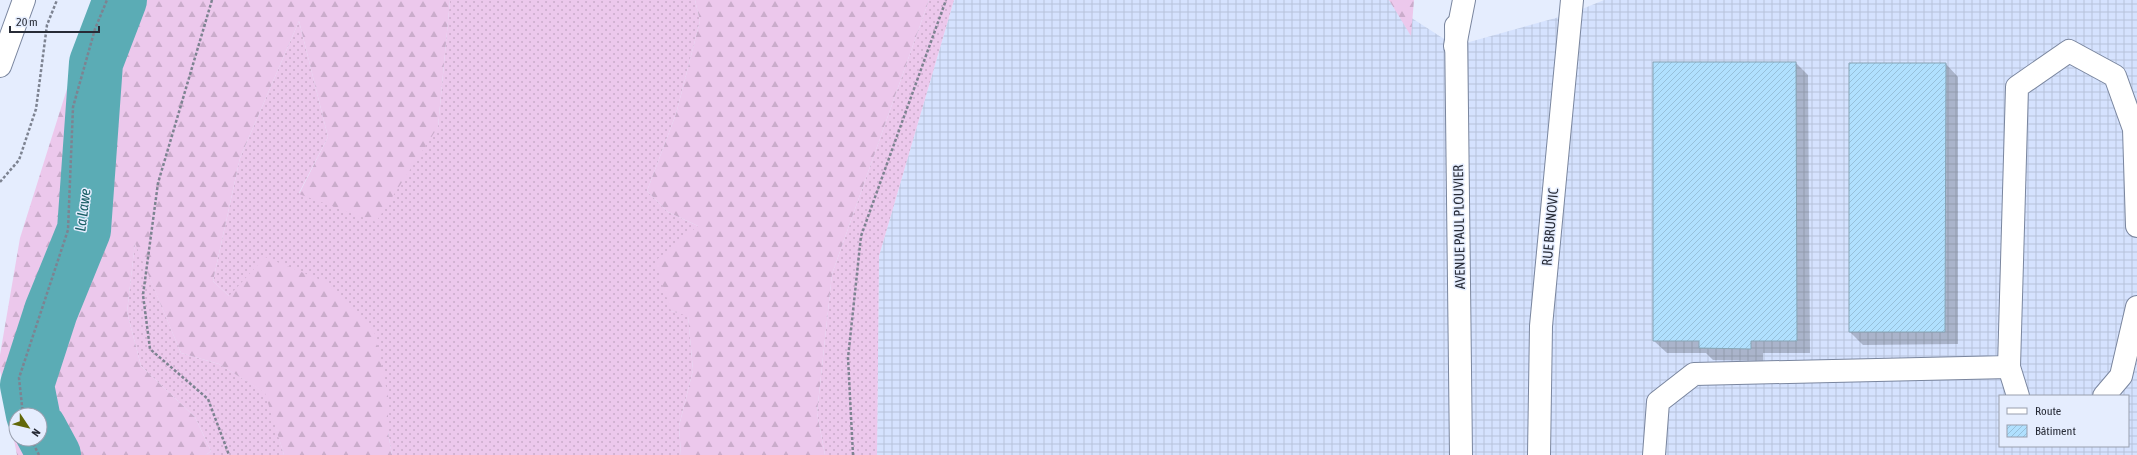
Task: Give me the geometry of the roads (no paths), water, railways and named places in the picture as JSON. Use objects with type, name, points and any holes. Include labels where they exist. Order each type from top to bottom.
[{"type":"main road","points":[[0,66],[24,0]]},
{"type":"main road","points":[[1450,0],[1455,46]]},
{"type":"main road","name":"AVENUE PAUL PLOUVIER","points":[[1456,0],[1455,46],[1461,455]]},
{"type":"main road","points":[[1455,46],[1464,0]]},
{"type":"main road","name":"RUE BRUNOVIC","points":[[1538,455],[1541,326],[1572,0]]},
{"type":"main road","points":[[2018,395],[2009,367],[2017,88],[2069,51],[2115,76],[2134,128],[2137,226]]},
{"type":"main road","points":[[2105,395],[2121,376],[2137,307]]},
{"type":"main road","points":[[1654,455],[1658,402],[1694,374],[2009,367]]},
{"type":"waterway","name":"La Lawe","points":[[31,407],[27,385],[51,311],[84,230],[96,63],[120,0]]},
{"type":"waterway","name":"La Lawe","points":[[48,444],[54,455]]}]
